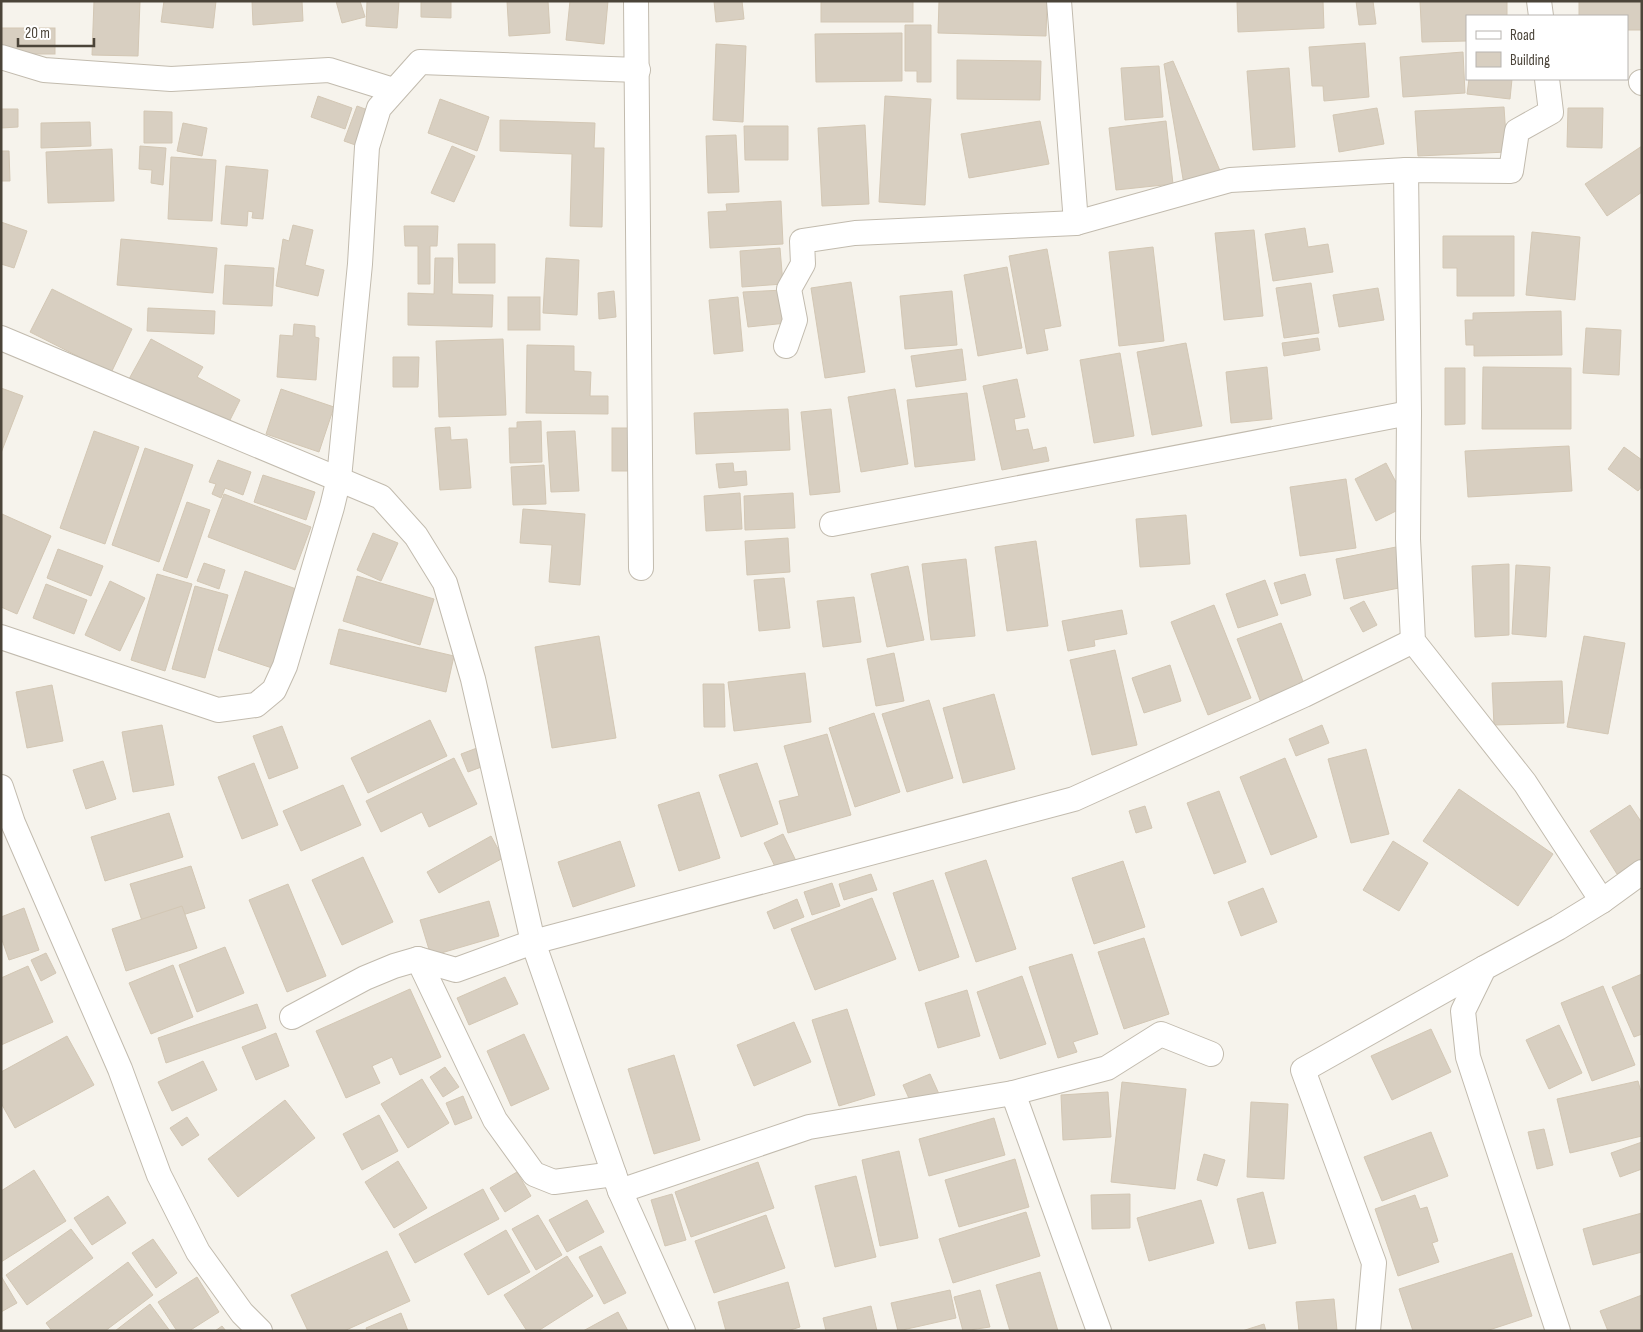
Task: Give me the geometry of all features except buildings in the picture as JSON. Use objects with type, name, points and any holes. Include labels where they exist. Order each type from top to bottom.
[{"type":"street","points":[[636,1],[641,568]]},
{"type":"street","points":[[1059,1],[1076,223]]},
{"type":"street","points":[[1539,1],[1541,15]]},
{"type":"street","points":[[1,57],[44,70],[171,79],[329,70],[394,90]]},
{"type":"street","points":[[1,637],[218,710],[256,705],[274,690],[285,666],[332,508],[339,478],[360,264],[367,147],[379,108],[420,62],[638,70]]},
{"type":"street","points":[[786,346],[795,320],[789,289],[803,264],[802,241],[854,233],[1076,223],[1230,180],[1406,170],[1510,171],[1517,130],[1551,112],[1548,80]]},
{"type":"street","points":[[1406,170],[1409,413],[1408,539],[1414,641],[1525,784],[1602,901]]},
{"type":"street","points":[[1,338],[382,497],[416,536],[445,583],[473,679],[533,942],[617,1182],[683,1331]]},
{"type":"street","points":[[832,524],[1409,413]]},
{"type":"street","points":[[292,1017],[365,978],[394,966],[418,959],[456,970],[533,942],[1074,799],[1304,695],[1414,641]]},
{"type":"street","points":[[1,787],[13,823],[120,1069],[159,1175],[198,1252],[242,1313],[260,1331]]},
{"type":"street","points":[[1368,1331],[1374,1263],[1303,1070],[1602,901],[1642,872]]},
{"type":"street","points":[[418,959],[495,1120],[534,1174],[554,1182],[617,1182],[809,1127],[1013,1093],[1107,1068],[1161,1034],[1210,1054]]},
{"type":"street","points":[[1484,968],[1463,1012],[1468,1058],[1558,1331]]},
{"type":"street","points":[[1013,1093],[1099,1331]]}]
